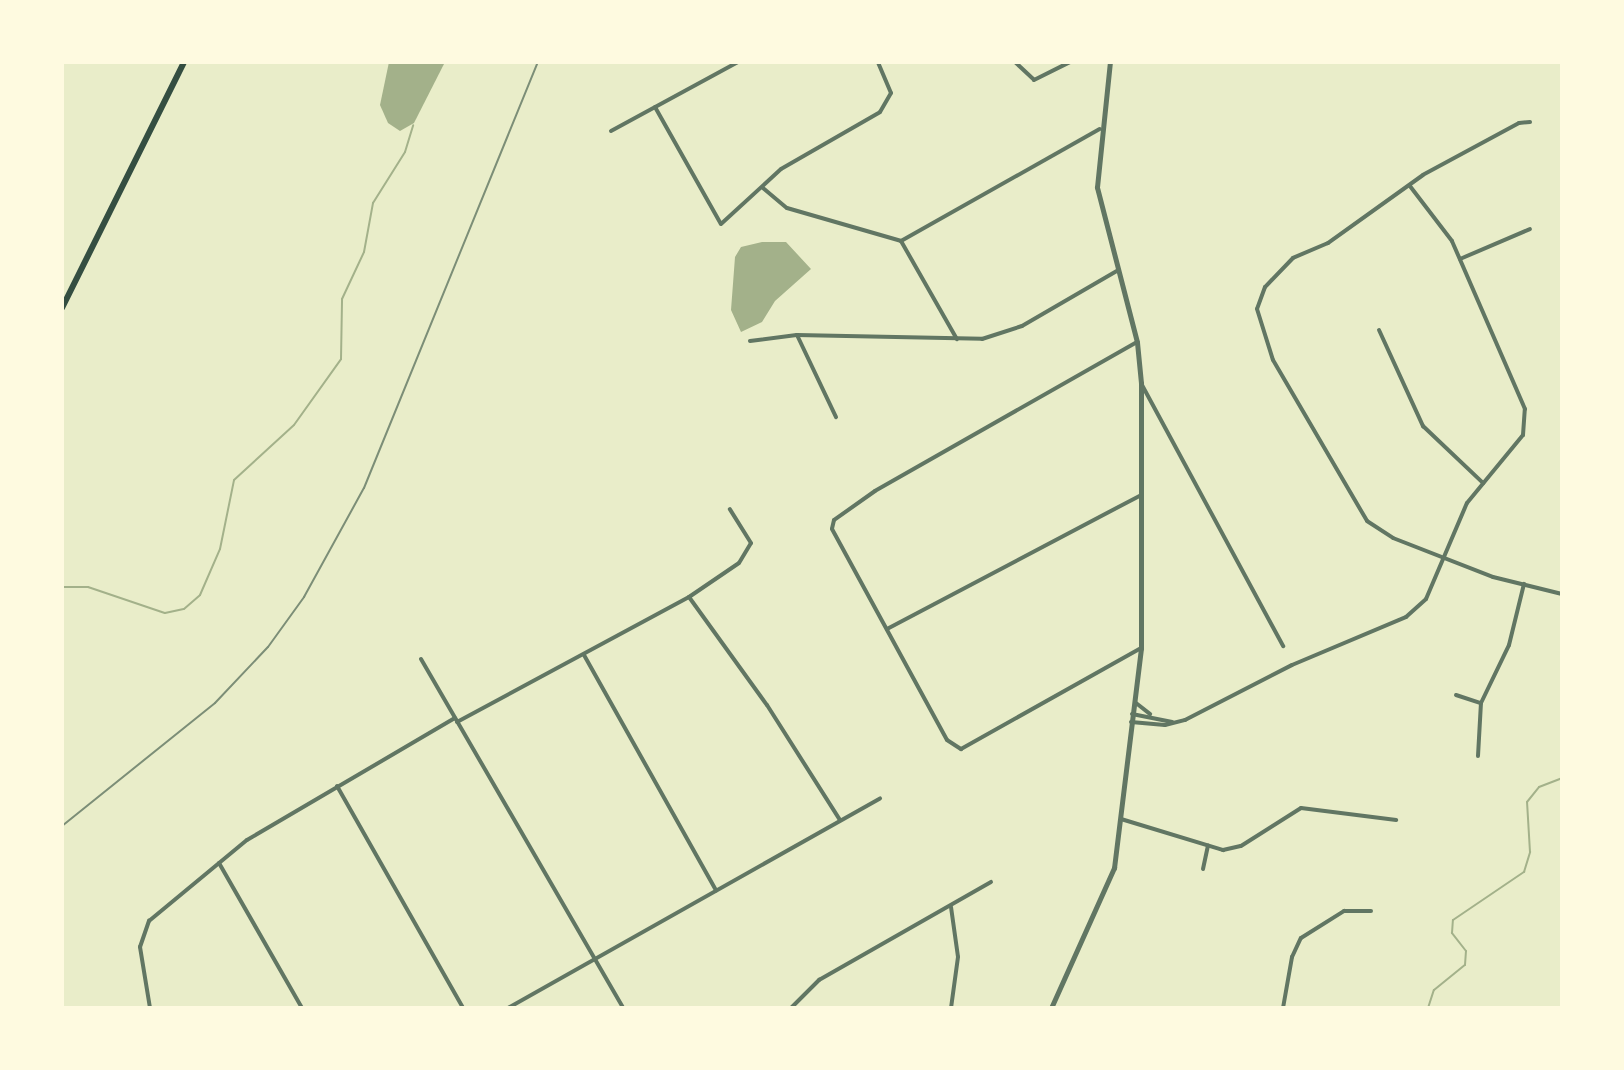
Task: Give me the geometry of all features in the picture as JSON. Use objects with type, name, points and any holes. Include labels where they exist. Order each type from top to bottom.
[{"type":"main road","points":[[62,308],[184,62]]},
{"type":"street","points":[[611,131],[738,62]]},
{"type":"street","points":[[1015,62],[1034,80],[1070,62]]},
{"type":"street","points":[[1051,1008],[1105,894],[1121,819],[1141,648],[1141,383],[1137,342],[1097,187],[1100,129],[1110,62]]},
{"type":"street","points":[[655,107],[721,224],[781,169],[880,112],[891,93],[880,63]]},
{"type":"street","points":[[1530,122],[1519,123],[1410,186],[1328,243],[1278,270],[1257,309],[1273,360],[1367,521],[1444,558],[1562,594]]},
{"type":"street","points":[[901,241],[1100,129]]},
{"type":"street","points":[[1131,722],[1172,722],[1205,712],[1292,665],[1406,617],[1426,599],[1467,503],[1523,435],[1525,409],[1460,259],[1437,216],[1410,186]]},
{"type":"street","points":[[762,188],[787,208],[901,241],[957,339]]},
{"type":"street","points":[[1460,259],[1530,229]]},
{"type":"street","points":[[750,341],[797,335],[982,339],[1022,326],[1117,271]]},
{"type":"street","points":[[1379,330],[1423,426],[1483,483]]},
{"type":"street","points":[[797,335],[836,417]]},
{"type":"street","points":[[1137,342],[875,491],[834,520],[832,529],[947,740],[961,749],[1141,648]]},
{"type":"street","points":[[1141,383],[1283,646]]},
{"type":"street","points":[[886,630],[1143,494]]},
{"type":"street","points":[[150,1008],[142,978],[140,936],[156,914],[219,863],[337,786],[689,597],[751,550],[748,535],[730,509]]},
{"type":"street","points":[[1478,756],[1481,703],[1509,645],[1524,584]]},
{"type":"street","points":[[689,597],[767,705],[841,821]]},
{"type":"street","points":[[584,655],[717,890]]},
{"type":"street","points":[[421,659],[623,1008]]},
{"type":"street","points":[[1456,695],[1481,703]]},
{"type":"street","points":[[1134,700],[1156,717]]},
{"type":"street","points":[[1132,714],[1172,722]]},
{"type":"street","points":[[337,786],[463,1008]]},
{"type":"street","points":[[508,1008],[880,798]]},
{"type":"street","points":[[1121,819],[1223,850],[1241,846],[1301,808],[1396,820]]},
{"type":"street","points":[[1203,869],[1208,846]]},
{"type":"street","points":[[219,863],[302,1008]]},
{"type":"street","points":[[791,1008],[819,980],[991,882]]},
{"type":"street","points":[[951,907],[958,957],[951,1008]]},
{"type":"street","points":[[1283,1008],[1292,957],[1301,938],[1344,911],[1371,911]]},
{"type":"shaded area","points":[[389,62],[445,62],[414,123],[400,131],[388,123],[380,105]]},
{"type":"shaded area","points":[[762,242],[786,242],[811,269],[775,301],[762,322],[741,332],[731,310],[735,257],[741,247]]},
{"type":"waterway","points":[[62,587],[88,587],[165,613],[184,609],[200,595],[220,549],[234,480],[294,425],[341,359],[342,299],[364,252],[373,203],[405,152],[413,125]]},
{"type":"waterway","points":[[1428,1008],[1434,990],[1465,965],[1466,951],[1452,933],[1453,920],[1524,872],[1530,852],[1527,802],[1539,787],[1562,778]]},
{"type":"railway","points":[[62,826],[215,703],[268,647],[304,597],[364,488],[538,62]]}]
